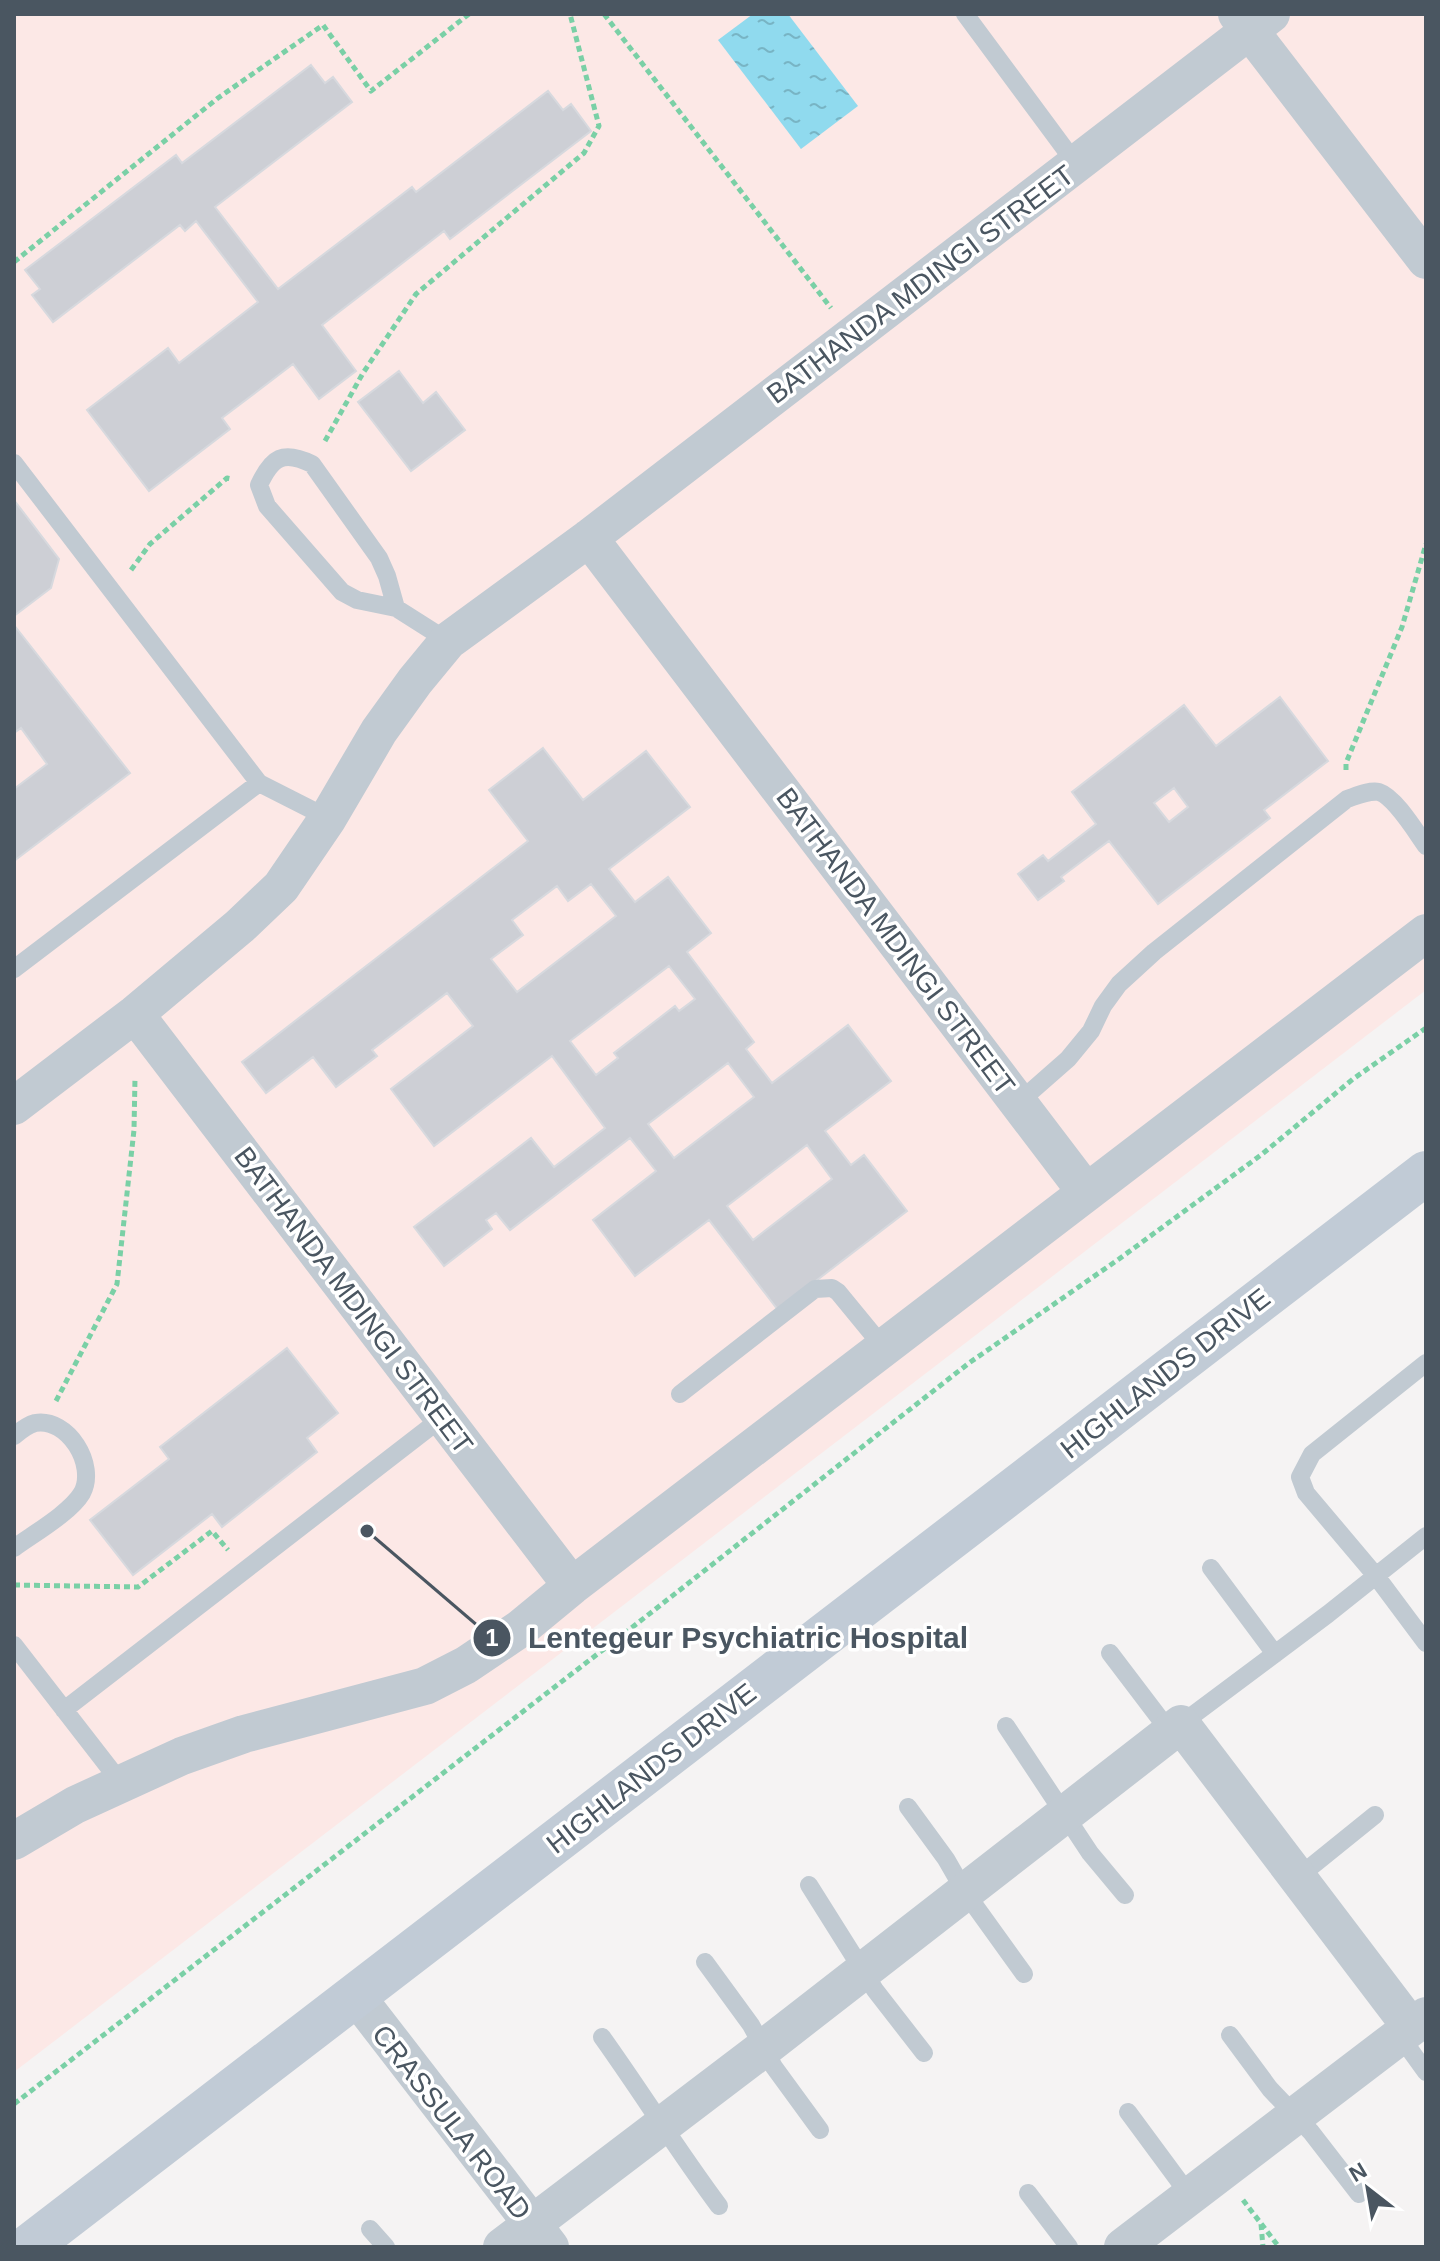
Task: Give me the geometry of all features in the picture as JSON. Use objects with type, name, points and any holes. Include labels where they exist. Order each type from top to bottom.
[{"type":"main road","name":"HIGHLANDS DRIVE","points":[[28,2247],[1426,1173]]},
{"type":"street","name":"BATHANDA MDINGI STREET","points":[[14,1106],[135,1014],[240,926],[281,887],[328,818],[379,731],[448,641],[589,538],[1076,164],[1253,19],[1426,260]]},
{"type":"street","name":"BATHANDA MDINGI STREET","points":[[589,538],[1086,1192]]},
{"type":"street","points":[[14,1841],[75,1805],[121,1783],[244,1734],[425,1686],[466,1665],[521,1628],[1426,933]]},
{"type":"street","name":"BATHANDA MDINGI STREET","points":[[135,1014],[572,1586]]},
{"type":"street","points":[[528,2239],[663,2124],[1175,1728],[1412,2026],[1123,2247]]},
{"type":"street","name":"CRASSULA ROAD","points":[[356,1996],[528,2239]]},
{"type":"lane","points":[[965,14],[1076,164]]},
{"type":"lane","points":[[396,608],[379,558],[312,464],[296,456],[282,456],[268,466],[259,485],[267,506],[342,592],[357,600],[396,608],[448,641]]},
{"type":"lane","points":[[14,463],[259,783],[328,818]]},
{"type":"lane","points":[[14,969],[259,783]]},
{"type":"lane","points":[[1019,1102],[1068,1059],[1091,1031],[1103,1006],[1119,984],[1347,799],[1367,792],[1379,792],[1391,800],[1426,846]]},
{"type":"lane","points":[[680,1394],[815,1289],[832,1288],[838,1292],[884,1348]]},
{"type":"lane","points":[[1426,1363],[1312,1454],[1300,1477],[1306,1493],[1376,1576],[1426,1643]]},
{"type":"lane","points":[[64,1710],[443,1417]]},
{"type":"lane","points":[[14,1436],[28,1426],[45,1423],[65,1432],[82,1454],[86,1465],[85,1485],[74,1502],[14,1548]]},
{"type":"lane","points":[[1110,1653],[1175,1728],[1328,1614],[1426,1536]]},
{"type":"lane","points":[[1211,1568],[1275,1654]]},
{"type":"lane","points":[[14,1645],[121,1783]]},
{"type":"lane","points":[[1006,1726],[1090,1853],[1125,1895]]},
{"type":"lane","points":[[908,1807],[1024,1974]]},
{"type":"lane","points":[[1297,1878],[1375,1815]]},
{"type":"lane","points":[[809,1885],[887,2008],[924,2053]]},
{"type":"lane","points":[[705,1962],[751,2025],[793,2095],[820,2130]]},
{"type":"lane","points":[[1412,2026],[1426,2072]]},
{"type":"lane","points":[[1230,2035],[1270,2089],[1297,2115],[1359,2194]]},
{"type":"lane","points":[[602,2037],[719,2206]]},
{"type":"lane","points":[[1128,2112],[1190,2196]]},
{"type":"lane","points":[[1028,2193],[1069,2247]]},
{"type":"lane","points":[[370,2229],[386,2247]]},
{"type":"path","points":[[14,262],[218,98],[323,25],[371,91],[469,14]]},
{"type":"path","points":[[312,464],[363,373],[416,294],[584,153],[599,126],[570,14]]},
{"type":"path","points":[[604,14],[852,336]]},
{"type":"path","points":[[114,593],[150,544],[227,478],[259,485]]},
{"type":"path","points":[[1347,799],[1346,763],[1402,627],[1426,544]]},
{"type":"path","points":[[45,1423],[117,1284],[134,1130],[135,1014]]},
{"type":"path","points":[[14,2104],[601,1651],[945,1380],[1261,1155],[1353,1079],[1426,1028]]},
{"type":"path","points":[[14,1585],[138,1587],[212,1531],[245,1571]]},
{"type":"path","points":[[1221,2173],[1279,2247]]},
{"type":"path","points":[[1260,2223],[1263,2247]]},
{"type":"shaded area","points":[[14,14],[1426,14],[1426,990],[14,2072]]},
{"type":"water","points":[[753,14],[788,14],[858,106],[801,149],[718,40]]},
{"type":"building","points":[[311,65],[325,83],[333,77],[352,102],[215,207],[278,289],[412,187],[416,192],[548,91],[563,110],[571,104],[591,131],[450,239],[444,231],[322,325],[356,371],[319,399],[293,364],[222,418],[230,429],[149,491],[87,410],[168,348],[179,363],[258,302],[196,221],[185,231],[180,225],[53,322],[32,295],[40,289],[25,270],[176,155],[182,163]]},
{"type":"building","points":[[399,371],[423,403],[436,392],[465,430],[411,471],[358,402]]},
{"type":"building","points":[[14,500],[59,559],[51,588],[14,616]]},
{"type":"building","points":[[14,625],[130,773],[14,861],[14,789],[47,764],[21,728],[14,733]]},
{"type":"building","points":[[1280,697],[1328,761],[1264,810],[1270,818],[1158,904],[1109,841],[1061,877],[1064,881],[1038,900],[1018,874],[1043,855],[1048,861],[1096,824],[1072,792],[1184,705],[1216,746]],"holes":[[[1174,788],[1188,807],[1169,822],[1154,803]]]},
{"type":"building","points":[[543,748],[583,800],[646,751],[690,807],[609,869],[635,902],[668,877],[711,933],[687,952],[754,1042],[746,1049],[772,1083],[848,1025],[891,1081],[825,1131],[851,1165],[864,1155],[907,1211],[778,1310],[709,1220],[635,1276],[593,1220],[656,1171],[630,1138],[510,1230],[496,1213],[486,1220],[492,1229],[444,1266],[414,1227],[531,1138],[554,1167],[605,1128],[552,1056],[434,1146],[391,1089],[473,1026],[447,993],[372,1050],[377,1056],[336,1087],[313,1057],[266,1093],[242,1062],[528,841],[489,790]],"holes":[[[591,884],[616,916],[517,992],[491,959],[523,935],[512,920],[557,886],[568,901]],[[669,966],[695,999],[679,1011],[675,1006],[614,1053],[618,1058],[596,1075],[570,1041]],[[728,1063],[754,1097],[674,1158],[648,1124]],[[807,1145],[832,1179],[753,1240],[727,1206]]]},
{"type":"building","points":[[287,1348],[338,1413],[307,1438],[317,1452],[222,1527],[212,1514],[133,1575],[90,1520],[169,1459],[160,1447]]},
{"type":"place","name":"Lentegeur Psychiatric Hospital","points":[[367,1531]]}]
